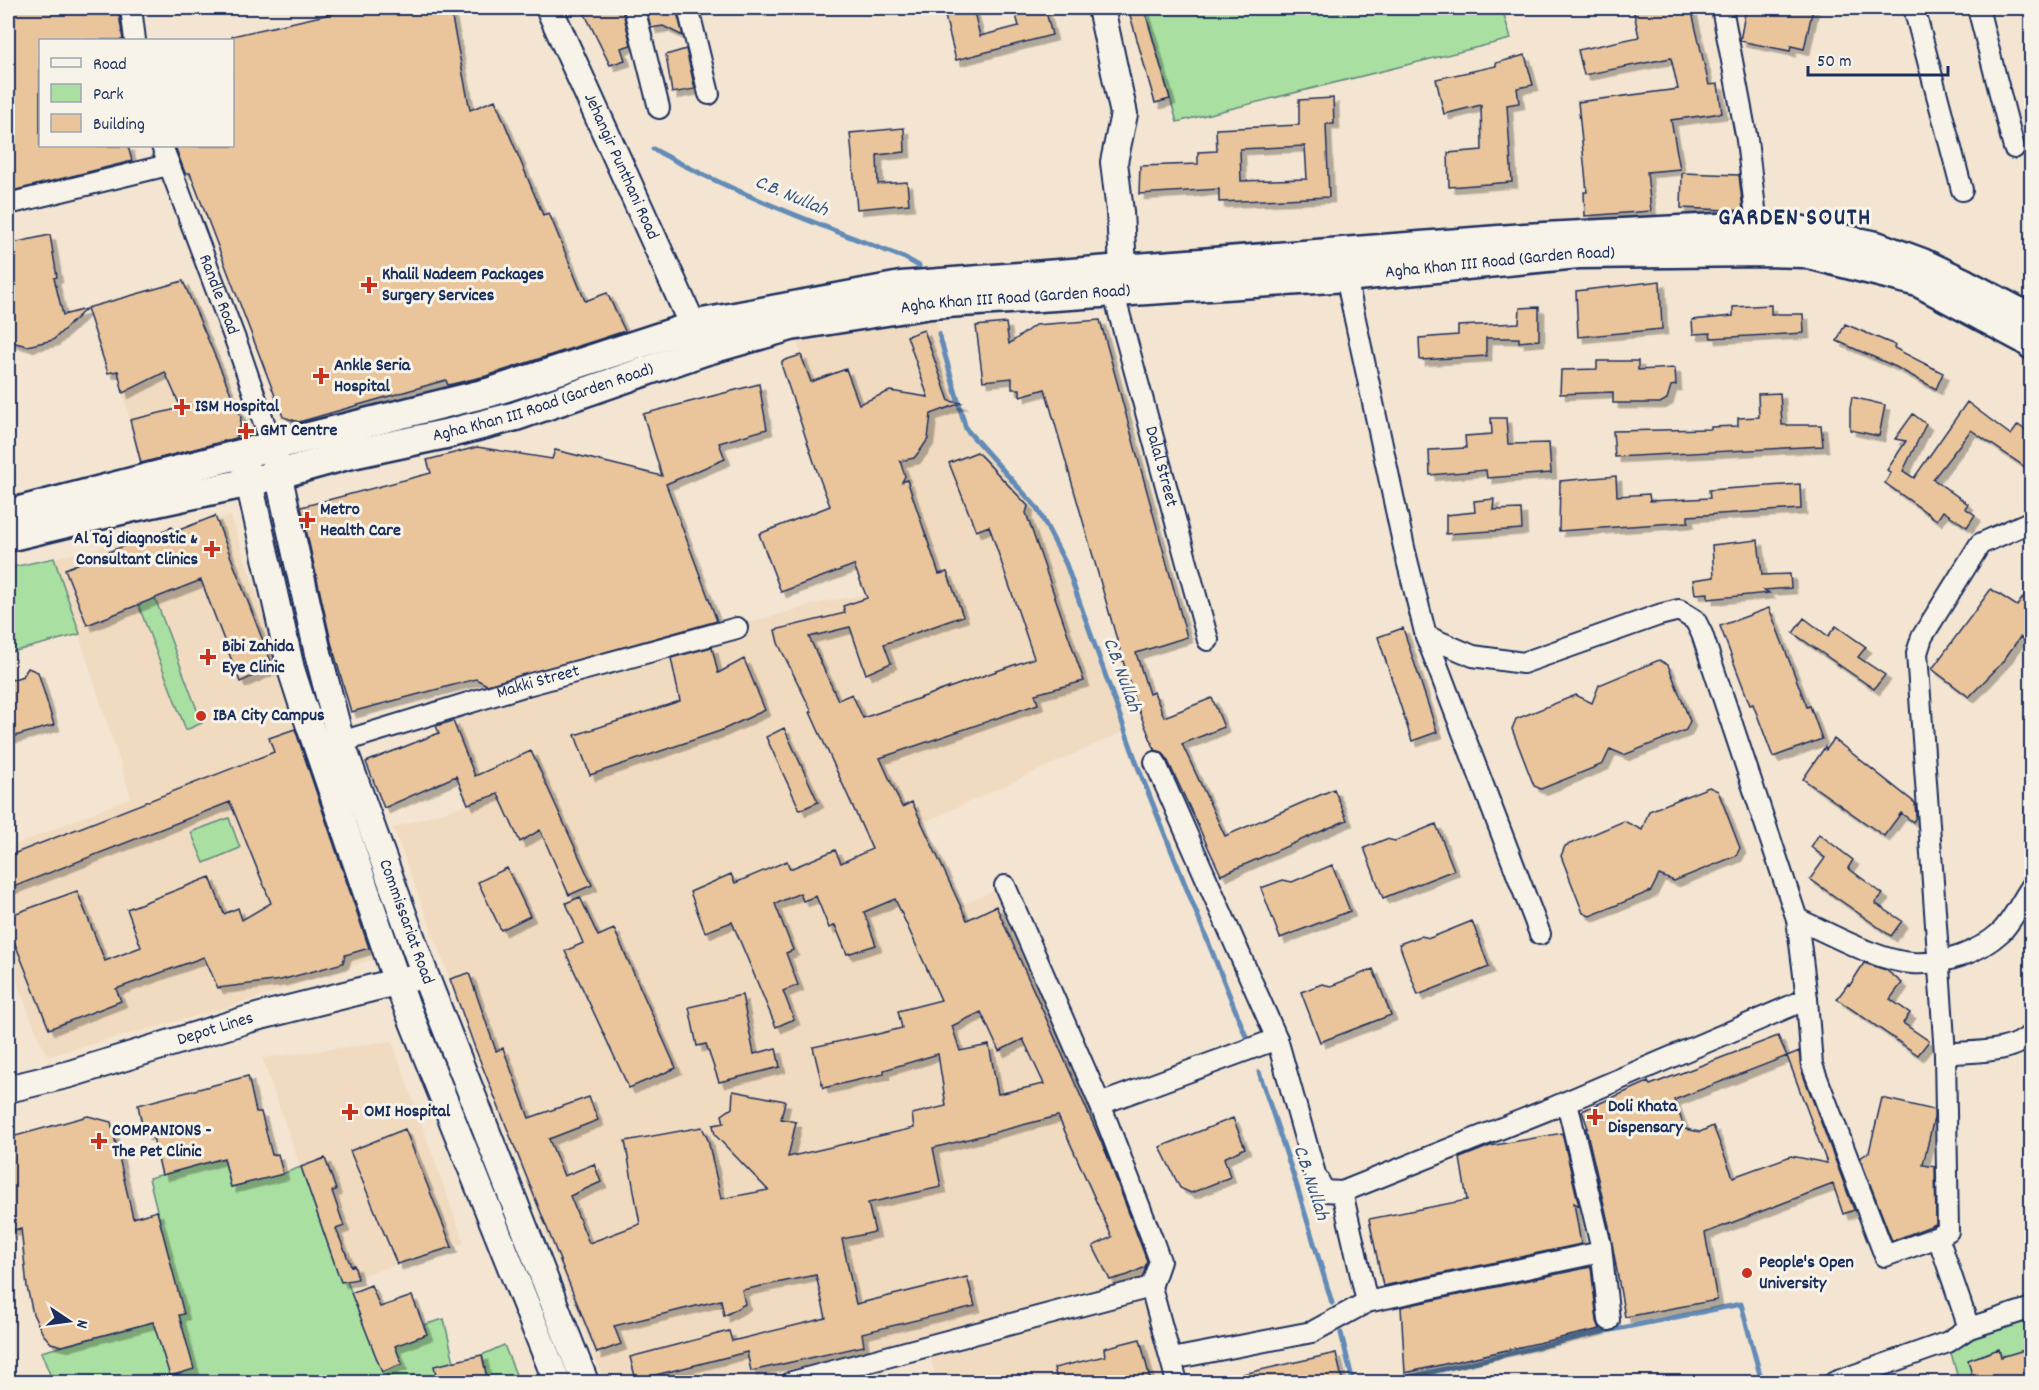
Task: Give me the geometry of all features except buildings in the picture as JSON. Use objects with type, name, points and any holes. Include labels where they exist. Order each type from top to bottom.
[{"type":"main road","name":"Agha Khan III Road (Garden Road)","points":[[8,537],[134,507],[250,483],[347,455],[516,416],[704,351],[791,326],[930,304],[1307,256],[1525,238],[1757,226],[1798,230],[1876,246],[1922,263],[2031,319]]},
{"type":"main road","name":"Agha Khan III Road (Garden Road)","points":[[8,514],[491,392],[693,326],[901,286],[1118,279],[1346,277],[1578,254],[1762,252],[1804,254],[1918,282],[2026,340],[2031,345]]},
{"type":"street","points":[[131,8],[135,39]]},
{"type":"street","name":"Jehangir Punthani Road","points":[[549,8],[693,326]]},
{"type":"street","points":[[634,8],[659,108]]},
{"type":"street","points":[[688,8],[709,94]]},
{"type":"street","name":"Dalal Street","points":[[1101,8],[1124,114],[1114,162],[1120,212],[1118,279],[1208,640]]},
{"type":"street","points":[[1722,8],[1747,140],[1757,226]]},
{"type":"street","points":[[1914,8],[1962,190]]},
{"type":"street","points":[[1978,8],[2014,148]]},
{"type":"street","name":"Randle Road","points":[[162,147],[238,347],[272,446]]},
{"type":"street","points":[[8,204],[168,165]]},
{"type":"street","points":[[1346,277],[1405,552],[1426,636],[1540,934]]},
{"type":"street","name":"Commissariat Road","points":[[272,446],[318,653],[341,742],[425,975],[585,1383]]},
{"type":"street","name":"Commissariat Road","points":[[242,454],[291,669],[398,982],[557,1383]]},
{"type":"street","points":[[1426,636],[1473,656],[1523,663],[1659,615],[1679,610],[1695,620],[1702,634],[1797,919],[1812,1065],[1885,1256],[1938,1237],[1948,1231],[1945,1054],[1917,653],[1922,637],[1980,544],[2031,521]]},
{"type":"street","name":"Makki Street","points":[[341,742],[527,685],[737,628]]},
{"type":"street","points":[[1155,762],[1277,1039],[1315,1173],[1324,1191],[1342,1192],[1567,1102],[1807,999]]},
{"type":"street","points":[[1005,886],[1100,1104],[1160,1261],[1151,1287],[1177,1383]]},
{"type":"street","points":[[1797,919],[1878,954],[1911,963],[1938,961],[1973,951],[2002,931],[2031,886]]},
{"type":"street","name":"Depot Lines","points":[[8,1089],[70,1074],[249,1019],[425,975]]},
{"type":"street","points":[[1945,1054],[2010,1047],[2027,1038],[2031,1033]]},
{"type":"street","points":[[1100,1104],[1277,1039]]},
{"type":"street","points":[[1567,1102],[1601,1252],[1609,1320]]},
{"type":"street","points":[[1342,1192],[1367,1302]]},
{"type":"street","points":[[1938,1237],[1968,1328]]},
{"type":"street","points":[[1172,1359],[1312,1332],[1367,1302],[1601,1252]]},
{"type":"street","points":[[792,1383],[1151,1287]]},
{"type":"street","points":[[1835,1383],[1948,1342],[1968,1328],[2031,1308]]},
{"type":"shaded area","points":[[931,302],[966,429],[1037,508],[1066,564],[1125,731],[916,826],[951,909],[1005,886],[1151,1236],[1151,1288],[1177,1382],[936,1382],[929,1348],[728,1382],[605,1382],[562,1277],[393,828],[483,799],[448,708],[822,602],[889,591],[801,355],[792,318]]},
{"type":"shaded area","name":"ISM Hospital","points":[[217,356],[244,425],[237,441],[141,454],[142,466],[123,393]]},
{"type":"shaded area","name":"IBA City Campus","points":[[231,516],[376,958],[233,1006],[48,1056],[39,1039],[8,959],[8,848],[131,797],[54,558]]},
{"type":"shaded area","name":"OMI Hospital","points":[[392,1041],[464,1243],[341,1282],[262,1058]]},
{"type":"green space","points":[[1144,8],[1502,8],[1511,39],[1177,122]]},
{"type":"green space","points":[[54,558],[80,634],[8,653],[8,568]]},
{"type":"green space","points":[[155,598],[202,723],[186,730],[138,604]]},
{"type":"green space","points":[[229,818],[240,848],[204,863],[191,832]]},
{"type":"green space","points":[[224,1158],[231,1187],[301,1167],[341,1282],[347,1281],[382,1372],[402,1364],[395,1346],[423,1325],[444,1319],[454,1362],[438,1382],[53,1382],[41,1352],[183,1314],[149,1178]]},
{"type":"green space","points":[[2031,1315],[2031,1382],[1959,1382],[1948,1342]]},
{"type":"green space","points":[[504,1345],[519,1382],[488,1382],[482,1355]]},
{"type":"waterway","name":"C.B. Nullah","points":[[653,149],[745,194],[905,258],[919,266]]},
{"type":"waterway","name":"C.B. Nullah","points":[[939,334],[966,429],[1037,508],[1066,564],[1138,767],[1249,1044]]},
{"type":"waterway","name":"C.B. Nullah","points":[[1259,1072],[1332,1303]]},
{"type":"waterway","points":[[1389,1382],[1597,1333],[1741,1304],[1762,1382]]},
{"type":"waterway","name":"C.B. Nullah","points":[[1341,1333],[1353,1382]]},
{"type":"place","name":"Khalil Nadeem Packages Surgery Services","points":[[369,285]]},
{"type":"place","name":"Ankle Seria Hospital","points":[[321,376]]},
{"type":"place","name":"ISM Hospital","points":[[182,407]]},
{"type":"place","name":"GMT Centre","points":[[246,431]]},
{"type":"place","name":"Metro Health Care","points":[[307,520]]},
{"type":"place","name":"Al Taj diagnostic & Consultant Clinics","points":[[212,549]]},
{"type":"place","name":"Bibi Zahida Eye Clinic","points":[[208,657]]},
{"type":"place","name":"IBA City Campus","points":[[201,716]]},
{"type":"place","name":"OMI Hospital","points":[[350,1112]]},
{"type":"place","name":"Doli Khata Dispensary","points":[[1595,1117]]},
{"type":"place","name":"COMPANIONS - The Pet Clinic","points":[[99,1141]]},
{"type":"place","name":"People's Open University","points":[[1747,1273]]},
{"type":"district","name":"GARDEN SOUTH","points":[[1795,219]]}]
